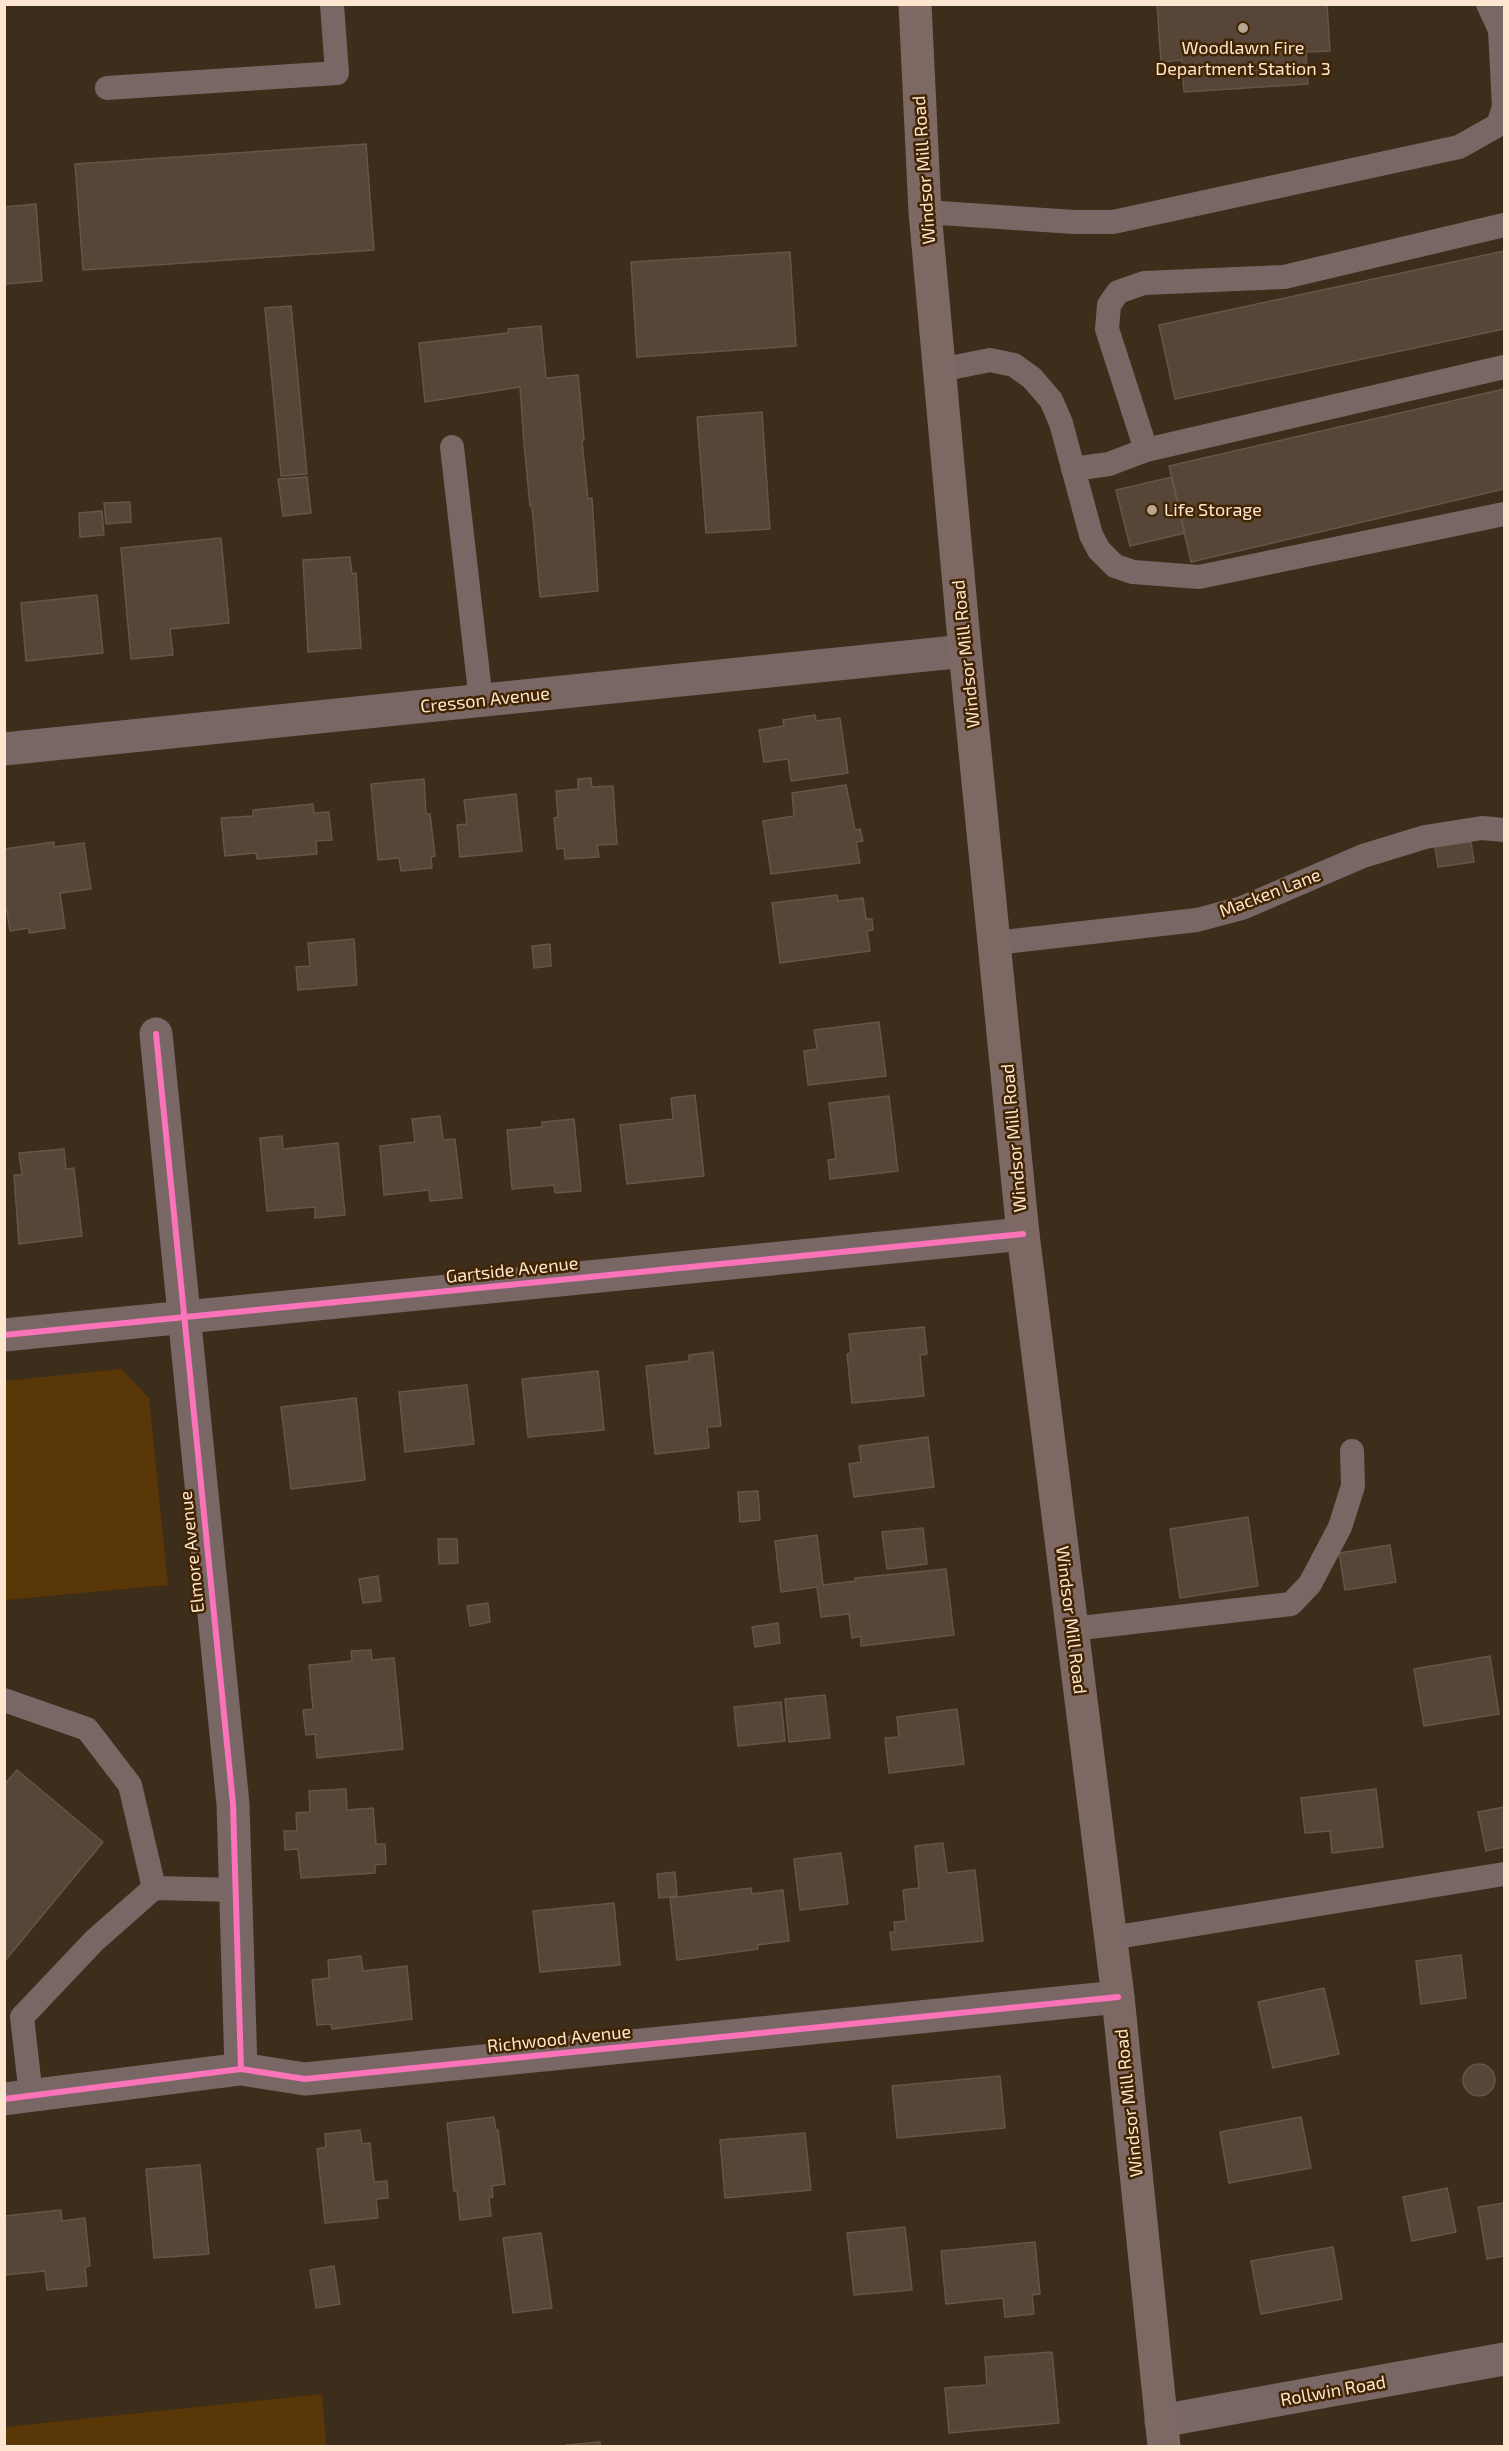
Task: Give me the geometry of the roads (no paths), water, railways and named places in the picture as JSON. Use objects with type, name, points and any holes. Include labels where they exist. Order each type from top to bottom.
[{"type":"main road","name":"Windsor Mill Road","points":[[915,4],[925,212],[965,651],[1023,1234],[1118,1997],[1162,2434]]},
{"type":"street","name":"Cresson Avenue","points":[[4,749],[965,651]]},
{"type":"street","name":"Elmore Avenue","points":[[156,1034],[233,1804],[241,2069]]},
{"type":"street","name":"Gartside Avenue","points":[[4,1335],[1023,1234]]},
{"type":"street","name":"Richwood Avenue","points":[[18,2097],[241,2069],[305,2079],[1118,1997]]},
{"type":"street","name":"Rollwin Road","points":[[1162,2434],[1504,2359]]},
{"type":"lane","points":[[107,88],[337,73],[332,4]]},
{"type":"lane","points":[[925,212],[1074,222],[1113,222],[1459,147],[1484,135],[1498,125],[1504,107],[1500,30],[1488,4]]},
{"type":"lane","points":[[1146,450],[1107,328],[1109,305],[1118,292],[1144,283],[1284,277],[1504,225]]},
{"type":"lane","points":[[940,370],[990,360],[1014,365],[1032,378],[1052,400],[1061,423],[1091,535],[1099,550],[1115,566],[1133,572],[1199,578],[1504,514]]},
{"type":"lane","points":[[1073,469],[1109,464],[1146,450],[1504,367]]},
{"type":"lane","points":[[452,447],[481,700]]},
{"type":"lane","name":"Macken Lane","points":[[995,943],[1197,920],[1242,908],[1363,856],[1425,837],[1482,828],[1504,830]]},
{"type":"lane","points":[[1072,1629],[1291,1604],[1310,1584],[1340,1527],[1353,1486],[1352,1451]]},
{"type":"lane","points":[[4,1700],[87,1729],[130,1785],[154,1888]]},
{"type":"lane","points":[[1111,1938],[1504,1874]]},
{"type":"lane","points":[[18,2097],[22,2017],[94,1941],[154,1888],[235,1890]]},
{"type":"place","name":"Woodlawn Fire Department Station 3","points":[[1243,28]]},
{"type":"place","name":"Life Storage","points":[[1152,510]]}]
